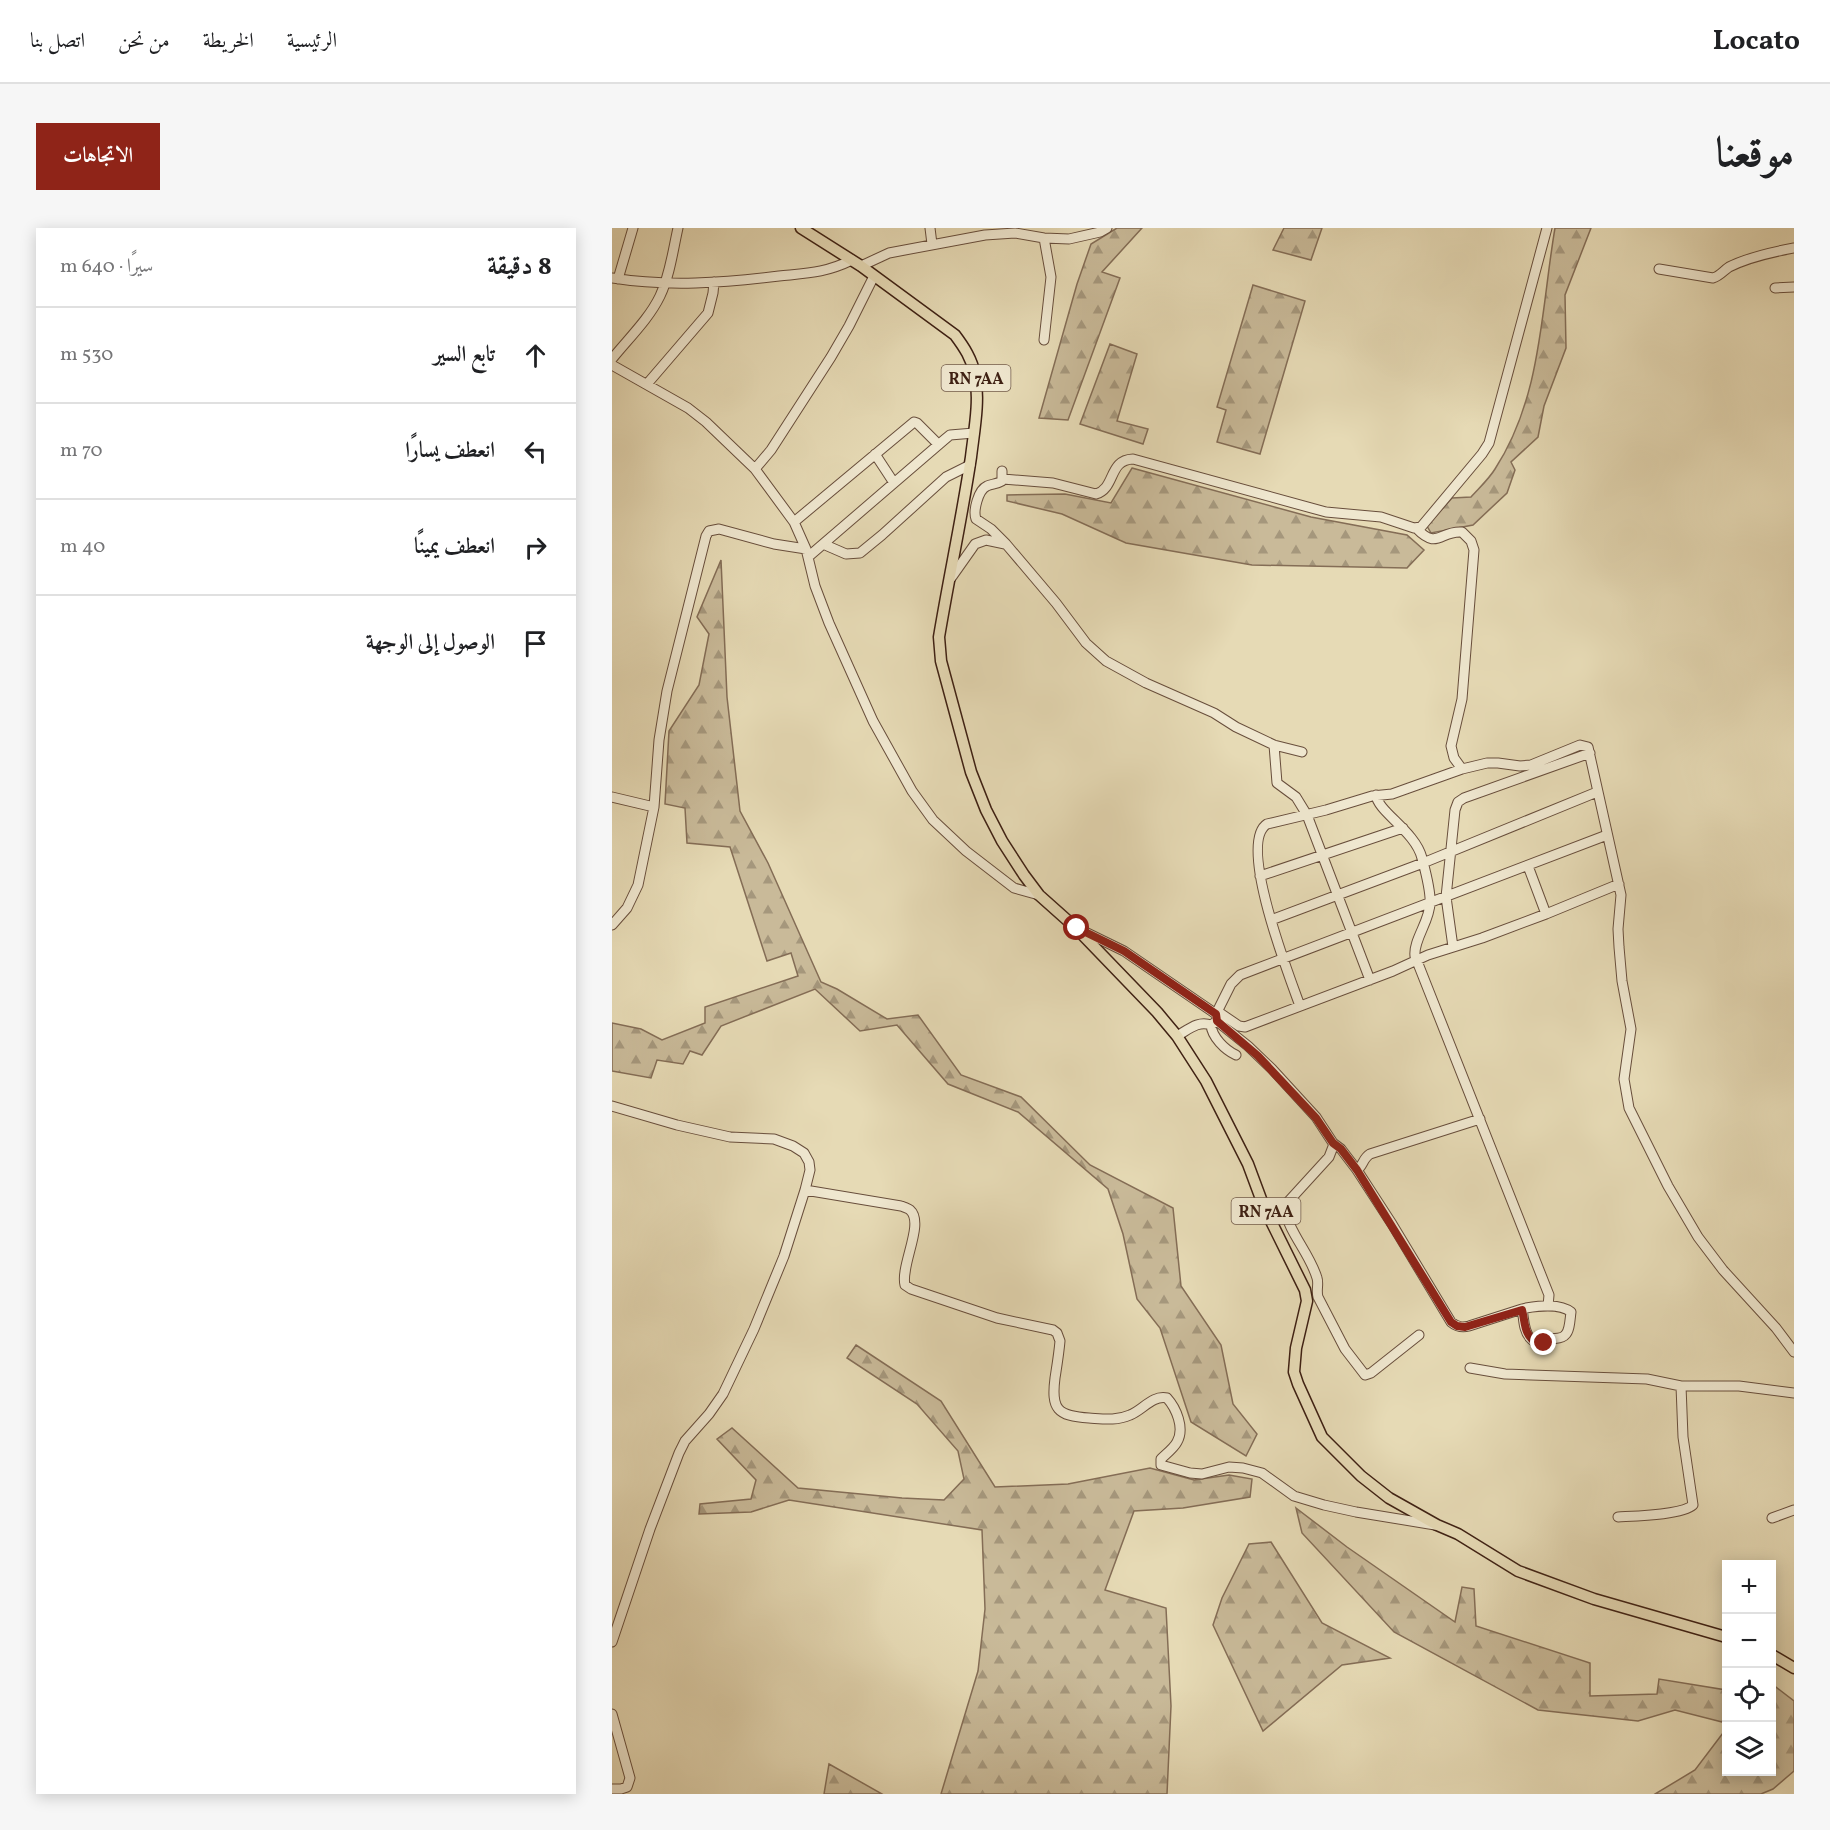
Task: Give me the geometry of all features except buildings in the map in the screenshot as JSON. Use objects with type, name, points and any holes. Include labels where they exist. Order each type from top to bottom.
[{"type":"main road","name":"RN 7AA","points":[[801,228],[856,263],[955,334],[971,360],[977,389],[974,433],[939,637],[941,661],[970,772],[1002,841],[1039,895],[1077,928],[1178,1036],[1206,1082],[1248,1164],[1264,1207],[1305,1290]]},
{"type":"main road","points":[[1305,1290],[1307,1301],[1296,1348],[1294,1372],[1322,1437],[1361,1476],[1389,1498],[1458,1534],[1518,1571],[1567,1591],[1722,1636]]},
{"type":"main road","points":[[1776,1657],[1794,1668]]},
{"type":"street","points":[[633,228],[614,279],[665,284],[714,282],[832,270],[932,243],[985,235],[1017,231],[1044,237],[1070,239],[1100,232],[1107,228]]},
{"type":"street","points":[[612,359],[650,312],[659,297],[665,284],[678,228]]},
{"type":"street","points":[[930,228],[932,243]]},
{"type":"street","points":[[1416,528],[1420,527],[1489,443],[1547,228]]},
{"type":"street","points":[[1044,237],[1050,277],[1044,340]]},
{"type":"street","points":[[1659,269],[1713,278],[1720,276],[1729,267],[1774,251],[1794,248]]},
{"type":"street","points":[[755,469],[766,457],[831,357],[874,276]]},
{"type":"street","points":[[647,384],[708,313],[714,293],[714,282]]},
{"type":"street","points":[[714,282],[714,293]]},
{"type":"street","points":[[1775,288],[1794,287]]},
{"type":"street","points":[[612,365],[694,413],[755,469],[794,522],[807,553],[815,586],[829,623],[861,694],[885,745],[924,807],[945,832],[1006,882],[1020,891],[1039,895]]},
{"type":"street","points":[[794,522],[915,422],[938,444]]},
{"type":"street","points":[[612,925],[627,908],[638,885],[654,807],[659,740],[668,692],[709,531],[719,529],[807,553],[823,544],[950,435],[974,433]]},
{"type":"street","points":[[875,454],[894,483]]},
{"type":"street","points":[[1302,752],[1274,745],[1106,661],[1086,643],[1056,603],[1006,544],[991,529],[978,521],[974,514],[982,490],[987,486],[1000,483],[1002,475],[1053,483],[1096,494],[1105,489],[1120,463],[1126,459],[1133,459],[1326,512],[1381,517],[1416,528],[1423,536],[1431,539],[1462,532],[1471,541],[1474,550],[1462,699],[1451,746],[1454,758],[1462,769]]},
{"type":"street","points":[[823,544],[846,554],[860,553],[946,477],[970,465]]},
{"type":"street","points":[[948,583],[975,544],[986,540],[1006,544]]},
{"type":"street","points":[[1274,745],[1277,783],[1296,797],[1307,815],[1370,980]]},
{"type":"street","points":[[1300,1006],[1271,920],[1260,876],[1258,847],[1263,827],[1376,795],[1392,794],[1462,769],[1491,763],[1525,766],[1580,745],[1588,747],[1621,900],[1619,947],[1622,981],[1631,1029],[1624,1078],[1629,1108],[1668,1186],[1698,1237],[1794,1352]]},
{"type":"street","points":[[1453,947],[1446,897],[1455,810],[1458,802],[1590,753]]},
{"type":"street","points":[[1271,920],[1597,792]]},
{"type":"street","points":[[1376,795],[1379,804],[1417,844],[1431,903],[1415,949],[1416,961],[1549,1295],[1548,1306]]},
{"type":"street","points":[[612,797],[654,807]]},
{"type":"street","points":[[1260,876],[1403,828]]},
{"type":"street","points":[[1236,1055],[1224,1047],[1211,1030],[1231,984],[1237,976],[1607,836]]},
{"type":"street","points":[[1528,866],[1546,914]]},
{"type":"street","points":[[1178,1036],[1215,1018],[1243,1028],[1453,947],[1546,914],[1619,884]]},
{"type":"street","points":[[1077,928],[1124,951],[1215,1018],[1278,1076],[1316,1118],[1334,1144],[1341,1149],[1357,1170],[1451,1322],[1465,1327],[1522,1310],[1548,1306],[1567,1308],[1571,1313],[1565,1335],[1542,1344],[1536,1343],[1525,1329],[1522,1310]]},
{"type":"street","points":[[612,1106],[677,1125],[730,1137],[774,1139],[804,1153],[810,1162],[805,1190],[784,1256],[754,1329],[723,1394],[679,1453],[650,1529],[612,1642]]},
{"type":"street","points":[[1357,1170],[1362,1166],[1365,1157],[1370,1154],[1480,1119]]},
{"type":"street","points":[[1334,1144],[1329,1157],[1284,1207],[1290,1226],[1317,1278],[1318,1297],[1345,1349],[1365,1375],[1371,1373],[1419,1335]]},
{"type":"street","points":[[805,1190],[909,1209],[914,1215],[915,1224],[904,1274],[905,1285],[997,1318],[1053,1330],[1057,1333],[1060,1341],[1053,1395],[1055,1404],[1061,1411],[1075,1417],[1115,1420],[1132,1414],[1157,1398],[1167,1398],[1174,1406],[1180,1426],[1177,1442],[1161,1459],[1161,1465],[1202,1474],[1229,1467],[1243,1468],[1262,1473],[1294,1496],[1324,1505],[1437,1525]]},
{"type":"street","points":[[1305,1290],[1317,1288]]},
{"type":"street","points":[[1470,1368],[1505,1374],[1647,1379],[1682,1386],[1739,1386],[1794,1393]]},
{"type":"street","points":[[1618,1517],[1663,1514],[1689,1508],[1692,1505],[1682,1428],[1682,1386]]},
{"type":"street","points":[[1772,1518],[1794,1510]]},
{"type":"street","points":[[612,1714],[630,1778],[627,1787],[612,1789]]},
{"type":"green space","points":[[1117,228],[1142,228],[1102,272],[1120,278],[1068,420],[1039,418],[1077,284],[1091,244]]},
{"type":"green space","points":[[1284,228],[1322,228],[1311,260],[1273,250]]},
{"type":"green space","points":[[1555,228],[1591,228],[1565,295],[1566,348],[1544,406],[1538,437],[1511,462],[1515,470],[1507,493],[1473,525],[1431,533],[1427,526],[1452,498],[1471,497],[1493,473],[1522,412],[1537,352]]},
{"type":"green space","points":[[1253,285],[1305,301],[1260,454],[1217,442],[1226,410],[1217,407]]},
{"type":"green space","points":[[1110,344],[1137,354],[1117,421],[1148,429],[1143,444],[1080,424]]},
{"type":"green space","points":[[1132,468],[1311,517],[1407,535],[1424,550],[1407,568],[1252,565],[1126,543],[1062,514],[1007,501],[1007,495],[1065,494],[1111,503]]},
{"type":"green space","points":[[721,560],[727,697],[740,811],[768,863],[821,982],[887,1019],[918,1015],[961,1075],[1021,1097],[1090,1165],[1173,1208],[1181,1286],[1221,1345],[1233,1404],[1257,1434],[1246,1456],[1191,1422],[1160,1328],[1137,1299],[1123,1234],[1108,1189],[1018,1112],[948,1084],[897,1025],[860,1031],[815,989],[721,1026],[702,1055],[690,1051],[683,1064],[657,1060],[651,1078],[612,1071],[612,1023],[641,1029],[662,1040],[705,1023],[705,1007],[798,976],[791,953],[767,961],[730,847],[687,843],[685,808],[665,804],[669,731],[699,685],[709,634],[697,617]]},
{"type":"green space","points":[[856,1345],[941,1401],[995,1487],[1068,1484],[1150,1468],[1194,1480],[1229,1475],[1252,1479],[1250,1497],[1183,1508],[1134,1511],[1105,1590],[1166,1608],[1171,1706],[1167,1794],[941,1794],[978,1671],[985,1609],[982,1530],[789,1500],[751,1512],[699,1514],[700,1504],[751,1499],[756,1480],[717,1439],[732,1428],[798,1488],[944,1500],[964,1479],[958,1451],[917,1404],[847,1358]]},
{"type":"green space","points":[[1296,1508],[1347,1547],[1455,1622],[1462,1587],[1474,1589],[1476,1626],[1590,1663],[1590,1696],[1657,1694],[1659,1679],[1722,1689],[1722,1722],[1675,1710],[1638,1721],[1538,1710],[1394,1632],[1302,1533]]},
{"type":"green space","points":[[1271,1542],[1322,1623],[1390,1658],[1342,1665],[1263,1731],[1213,1625],[1222,1598],[1249,1544]]},
{"type":"green space","points":[[1776,1687],[1794,1701],[1794,1771],[1773,1789],[1761,1794],[1655,1794],[1695,1770],[1722,1734],[1722,1776],[1776,1776]]},
{"type":"green space","points":[[829,1764],[882,1794],[824,1794]]},
{"type":"route","points":[[1077,928],[1124,951],[1216,1014],[1218,1022],[1272,1069],[1316,1118],[1333,1143],[1341,1149],[1357,1170],[1451,1322],[1465,1327],[1522,1310],[1528,1335],[1538,1344],[1544,1343]]}]
